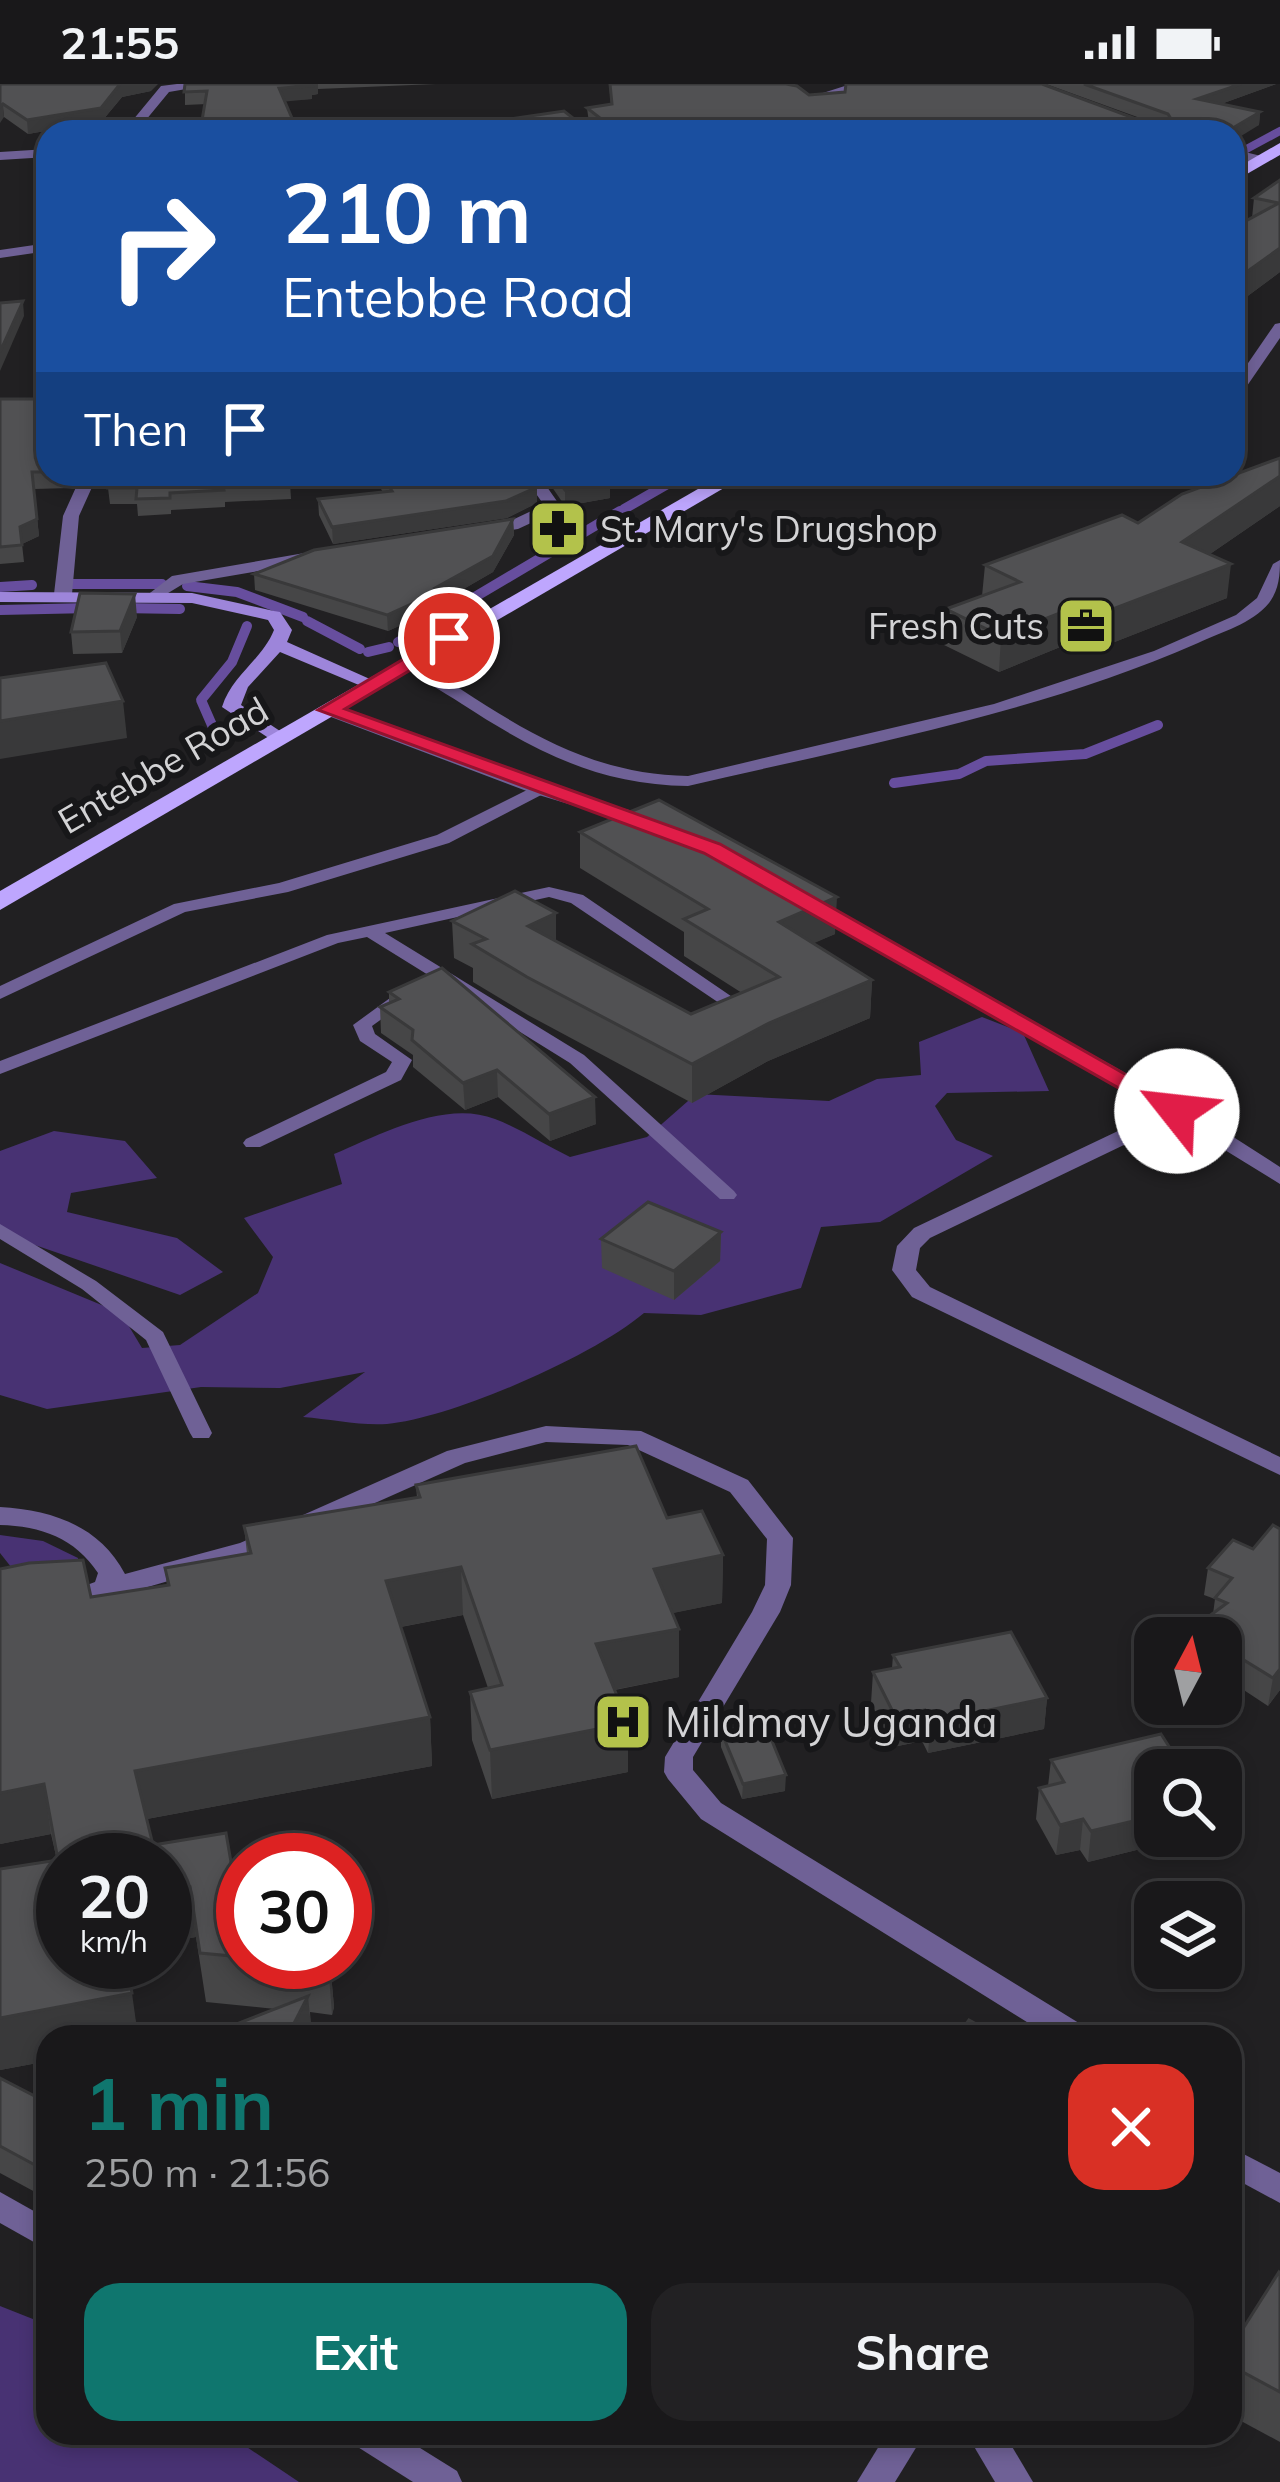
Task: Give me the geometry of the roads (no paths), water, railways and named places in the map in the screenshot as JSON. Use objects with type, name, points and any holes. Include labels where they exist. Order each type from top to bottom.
[{"type":"main road","points":[[1245,169],[1280,148]]},
{"type":"main road","name":"Entebbe Road","points":[[0,902],[717,486]]},
{"type":"main road","points":[[0,597],[155,596],[223,602],[274,616],[283,630],[273,650],[234,688],[231,707],[279,739]]},
{"type":"main road","points":[[273,650],[372,683]]},
{"type":"street","points":[[139,120],[165,89],[208,84]]},
{"type":"street","points":[[807,100],[865,84]]},
{"type":"street","points":[[0,155],[36,154]]},
{"type":"street","points":[[1245,156],[1260,160]]},
{"type":"street","points":[[0,254],[36,250]]},
{"type":"street","points":[[1245,378],[1280,327]]},
{"type":"street","points":[[63,594],[70,516],[84,486]]},
{"type":"street","points":[[466,533],[512,526],[553,507],[538,486]]},
{"type":"street","points":[[155,596],[178,580],[328,554]]},
{"type":"street","points":[[329,710],[539,789],[682,835]]},
{"type":"street","points":[[788,891],[980,1004],[1177,1111],[1280,1177]]},
{"type":"street","points":[[1177,1111],[922,1233],[909,1246],[904,1270],[921,1292],[1280,1467]]},
{"type":"street","points":[[0,1585],[40,1603],[72,1600],[249,1549],[456,1457],[546,1434],[632,1437],[739,1486],[780,1538],[778,1585],[766,1612],[679,1757],[678,1772],[687,1786],[711,1811],[1057,2025]]},
{"type":"street","points":[[0,1516],[59,1526],[97,1546],[112,1573],[107,1588]]},
{"type":"street","points":[[1242,2167],[1280,2188]]},
{"type":"street","points":[[0,2206],[36,2228]]},
{"type":"street","points":[[385,2445],[444,2482]]},
{"type":"street","points":[[875,2482],[899,2445]]},
{"type":"street","points":[[992,2445],[1015,2482]]},
{"type":"lane","points":[[408,662],[583,764],[637,780],[688,781],[941,723],[1123,667],[1241,618],[1263,599],[1280,564]]},
{"type":"lane","points":[[0,993],[180,908],[282,888],[443,839],[539,789]]},
{"type":"lane","points":[[0,1068],[368,930],[549,892],[577,899],[735,1005]]},
{"type":"lane","points":[[368,930],[577,1060],[727,1195]]},
{"type":"lane","points":[[253,1143],[394,1076],[402,1060],[367,1037],[364,1020],[440,979]]},
{"type":"lane","points":[[0,1230],[88,1285],[155,1337],[201,1433]]},
{"type":"waterway","points":[[1245,150],[1280,131]]},
{"type":"waterway","points":[[624,509],[664,486]]},
{"type":"waterway","points":[[436,620],[620,511]]},
{"type":"waterway","points":[[70,584],[162,584]]},
{"type":"waterway","points":[[0,587],[32,585]]},
{"type":"waterway","points":[[187,586],[237,592],[303,617]]},
{"type":"waterway","points":[[0,610],[91,608]]},
{"type":"waterway","points":[[119,608],[180,609]]},
{"type":"waterway","points":[[307,621],[360,649]]},
{"type":"waterway","points":[[398,642],[432,623]]},
{"type":"waterway","points":[[215,732],[201,700],[232,662],[247,626]]},
{"type":"waterway","points":[[368,652],[389,647]]},
{"type":"waterway","points":[[894,783],[959,774],[986,761],[1085,754],[1158,725]]},
{"type":"place","name":"St. Mary's Drugshop","points":[[558,529]]},
{"type":"place","name":"Fresh Cuts","points":[[1086,626]]},
{"type":"place","name":"Mildmay Uganda","points":[[623,1722]]}]
